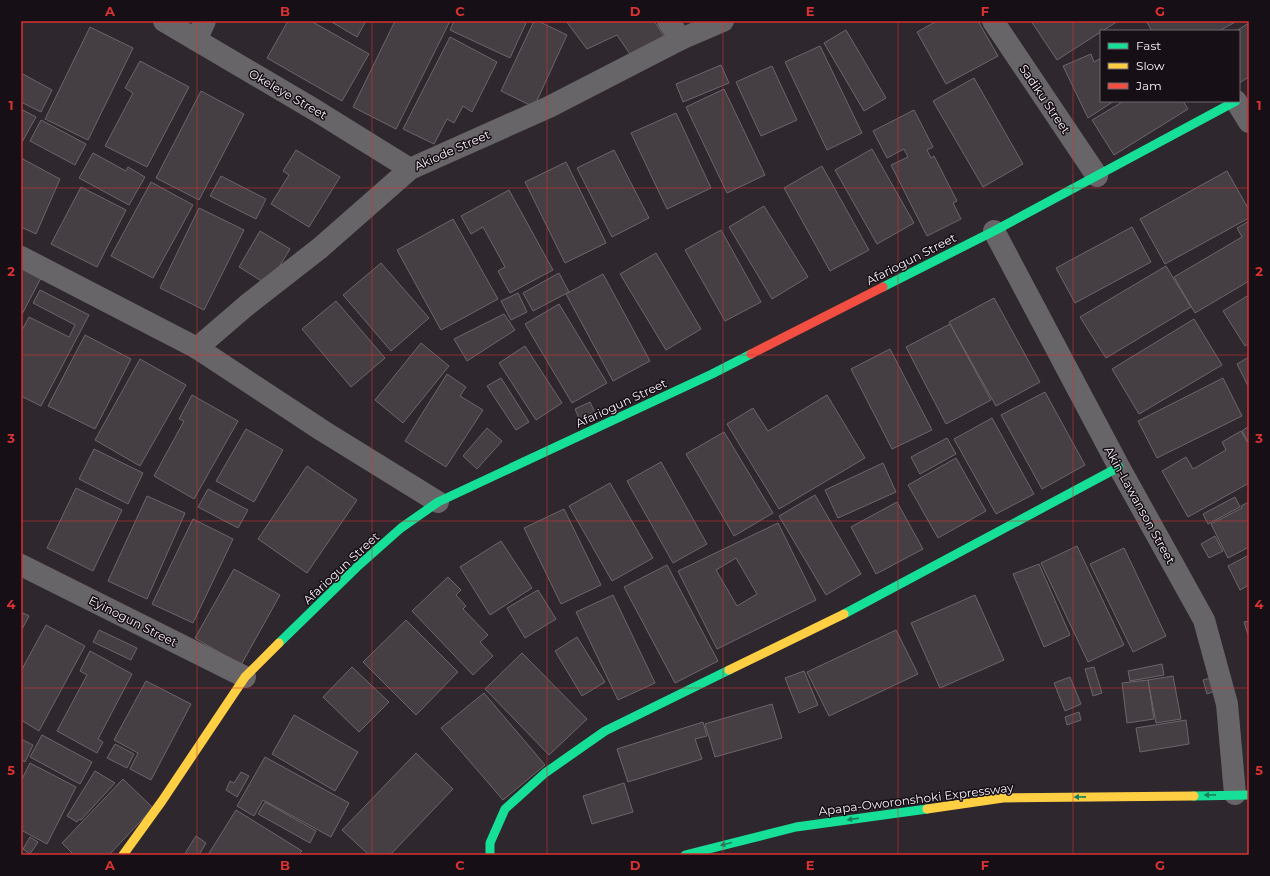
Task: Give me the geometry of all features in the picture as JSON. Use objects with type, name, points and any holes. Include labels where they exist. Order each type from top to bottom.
[{"type":"street","name":"Okeleye Street","points":[[164,21],[200,31],[315,110],[410,169]]},
{"type":"street","points":[[668,21],[681,39]]},
{"type":"street","name":"Akiode Street","points":[[197,348],[247,305],[320,248],[410,169],[549,107],[681,39],[723,21]]},
{"type":"street","name":"Sadiku Street","points":[[993,21],[1097,176]]},
{"type":"street","points":[[1240,101],[1249,122]]},
{"type":"street","name":"Afariogun Street","points":[[123,855],[162,801],[245,677],[357,567],[401,528],[438,502],[712,374],[994,231],[1233,102]]},
{"type":"street","name":"Akin-Lawanson Street","points":[[994,231],[1119,467],[1204,620],[1227,704],[1242,795]]},
{"type":"street","points":[[21,257],[197,348],[322,431],[438,502]]},
{"type":"street","points":[[490,855],[490,843],[505,808],[545,773],[605,731],[856,608],[1119,467]]},
{"type":"street","name":"Eyinogun Street","points":[[21,565],[245,677]]},
{"type":"street","name":"Apapa-Oworonshoki Expressway","points":[[685,855],[796,826],[1003,798],[1242,795]]},
{"type":"building","points":[[288,21],[311,21],[369,54],[342,101],[267,58]]},
{"type":"building","points":[[330,21],[366,21],[357,37]]},
{"type":"building","points":[[395,21],[450,21],[396,129],[353,107]]},
{"type":"building","points":[[454,21],[522,21],[526,23],[510,58],[450,30]]},
{"type":"building","points":[[534,21],[538,21],[567,35],[534,107],[501,91]]},
{"type":"building","points":[[566,21],[654,21],[668,42],[632,57],[617,35],[587,49]]},
{"type":"building","points":[[937,21],[978,21],[998,56],[946,84],[917,32]]},
{"type":"building","points":[[1031,21],[1118,21],[1104,30],[1100,30],[1100,33],[1057,60]]},
{"type":"building","points":[[1146,21],[1237,21],[1221,30],[1151,30]]},
{"type":"building","points":[[1249,23],[1249,77],[1240,82],[1240,30],[1238,30]]},
{"type":"building","points":[[90,27],[133,48],[88,140],[45,119]]},
{"type":"building","points":[[846,30],[886,98],[864,111],[824,43]]},
{"type":"building","points":[[450,37],[497,62],[472,112],[463,106],[454,123],[447,119],[434,144],[403,129]]},
{"type":"building","points":[[820,46],[862,133],[827,150],[785,62]]},
{"type":"building","points":[[1091,54],[1094,62],[1100,59],[1100,102],[1112,102],[1088,118],[1063,66]]},
{"type":"building","points":[[140,61],[189,87],[147,167],[105,146],[133,93],[125,88]]},
{"type":"building","points":[[721,65],[729,83],[683,102],[676,84]]},
{"type":"building","points":[[772,66],[797,120],[761,136],[736,82]]},
{"type":"building","points":[[21,73],[52,90],[41,112],[21,102]]},
{"type":"building","points":[[974,78],[1023,164],[983,187],[933,101]]},
{"type":"building","points":[[724,89],[765,175],[727,193],[686,107]]},
{"type":"building","points":[[201,91],[244,114],[199,200],[156,178]]},
{"type":"building","points":[[1122,102],[1184,102],[1188,109],[1114,155],[1092,120]]},
{"type":"building","points":[[21,109],[36,117],[21,144]]},
{"type":"building","points":[[914,110],[933,147],[927,150],[931,158],[934,156],[957,201],[953,203],[961,219],[927,236],[891,165],[908,157],[904,149],[887,158],[873,131]]},
{"type":"building","points":[[676,113],[711,188],[667,209],[631,133]]},
{"type":"building","points":[[41,120],[86,144],[75,165],[30,141]]},
{"type":"building","points":[[872,149],[914,223],[877,244],[835,170]]},
{"type":"building","points":[[296,150],[340,177],[309,227],[271,204],[289,175],[283,171]]},
{"type":"building","points":[[614,150],[649,218],[612,237],[577,168]]},
{"type":"building","points":[[93,153],[126,171],[128,167],[145,177],[129,205],[79,178]]},
{"type":"building","points":[[21,158],[60,179],[36,234],[21,227]]},
{"type":"building","points":[[566,162],[606,243],[565,263],[525,182]]},
{"type":"building","points":[[822,166],[869,250],[830,271],[784,188]]},
{"type":"building","points":[[1227,171],[1249,210],[1249,218],[1165,264],[1140,219]]},
{"type":"building","points":[[221,176],[266,199],[256,219],[210,196]]},
{"type":"building","points":[[151,182],[193,205],[153,278],[111,256]]},
{"type":"building","points":[[81,187],[126,210],[97,267],[51,244]]},
{"type":"building","points":[[509,190],[553,270],[510,293],[498,271],[505,267],[483,227],[471,234],[461,216]]},
{"type":"building","points":[[764,206],[808,277],[772,299],[729,227]]},
{"type":"building","points":[[199,208],[244,230],[204,310],[160,288]]},
{"type":"building","points":[[453,219],[498,299],[441,330],[397,250]]},
{"type":"building","points":[[1249,221],[1249,281],[1195,313],[1174,277],[1242,237],[1237,228]]},
{"type":"building","points":[[1132,227],[1151,262],[1075,303],[1056,268]]},
{"type":"building","points":[[721,230],[761,302],[725,321],[685,250]]},
{"type":"building","points":[[260,231],[290,249],[268,285],[239,267]]},
{"type":"building","points":[[656,253],[701,329],[666,350],[620,274]]},
{"type":"building","points":[[381,263],[429,318],[391,351],[343,295]]},
{"type":"building","points":[[1166,266],[1191,307],[1106,358],[1080,317]]},
{"type":"building","points":[[21,267],[41,278],[21,316]]},
{"type":"building","points":[[559,273],[569,292],[533,311],[523,293]]},
{"type":"building","points":[[603,274],[650,361],[613,381],[566,294]]},
{"type":"building","points":[[40,290],[89,315],[41,406],[21,396],[21,332],[29,317],[69,337],[75,325],[33,303]]},
{"type":"building","points":[[518,293],[527,312],[511,320],[501,301]]},
{"type":"building","points":[[1249,295],[1249,343],[1245,346],[1223,311]]},
{"type":"building","points":[[994,298],[1040,382],[996,406],[949,322]]},
{"type":"building","points":[[336,301],[385,358],[351,387],[302,329]]},
{"type":"building","points":[[559,304],[607,383],[572,403],[525,324]]},
{"type":"building","points":[[504,314],[515,330],[467,361],[454,339]]},
{"type":"building","points":[[1194,319],[1222,365],[1139,414],[1112,369]]},
{"type":"building","points":[[950,324],[991,400],[946,424],[906,347]]},
{"type":"building","points":[[85,335],[131,359],[95,429],[48,406]]},
{"type":"building","points":[[421,343],[449,366],[403,423],[375,400]]},
{"type":"building","points":[[525,346],[562,403],[536,420],[499,363]]},
{"type":"building","points":[[890,349],[932,430],[892,449],[851,369]]},
{"type":"building","points":[[1249,357],[1249,388],[1237,364]]},
{"type":"building","points":[[140,359],[186,385],[140,466],[95,440]]},
{"type":"building","points":[[447,374],[466,387],[460,396],[483,410],[446,467],[405,441]]},
{"type":"building","points":[[501,378],[529,422],[516,430],[487,386]]},
{"type":"building","points":[[1223,378],[1242,416],[1157,458],[1138,421]]},
{"type":"building","points":[[1045,392],[1085,465],[1042,489],[1001,415]]},
{"type":"building","points":[[192,395],[238,421],[194,499],[154,476],[184,421],[179,419]]},
{"type":"building","points":[[827,395],[865,458],[779,509],[727,424],[753,408],[768,431]]},
{"type":"building","points":[[590,402],[596,415],[581,423],[575,409]]},
{"type":"building","points":[[992,418],[1034,494],[996,514],[954,439]]},
{"type":"building","points":[[1249,426],[1249,443],[1242,431]]},
{"type":"building","points":[[487,428],[502,441],[477,469],[463,456]]},
{"type":"building","points":[[246,429],[283,450],[254,502],[216,481]]},
{"type":"building","points":[[1241,431],[1249,445],[1249,483],[1188,517],[1162,471],[1186,457],[1193,469],[1226,450],[1222,442]]},
{"type":"building","points":[[724,432],[773,513],[734,536],[686,454]]},
{"type":"building","points":[[947,438],[956,454],[920,474],[911,457]]},
{"type":"building","points":[[94,449],[143,473],[128,504],[79,479]]},
{"type":"building","points":[[956,458],[986,511],[938,538],[908,485]]},
{"type":"building","points":[[661,462],[707,544],[673,563],[627,481]]},
{"type":"building","points":[[883,463],[896,492],[838,518],[825,490]]},
{"type":"building","points":[[307,466],[357,500],[307,573],[258,539]]},
{"type":"building","points":[[610,483],[653,558],[612,581],[569,506]]},
{"type":"building","points":[[76,488],[122,510],[93,571],[47,548]]},
{"type":"building","points":[[208,489],[248,510],[238,528],[198,507]]},
{"type":"building","points":[[815,495],[861,574],[826,595],[779,516]]},
{"type":"building","points":[[147,496],[185,513],[147,599],[108,581]]},
{"type":"building","points":[[1235,497],[1240,507],[1208,524],[1203,514]]},
{"type":"building","points":[[897,502],[923,549],[876,574],[851,527]]},
{"type":"building","points":[[1249,502],[1249,547],[1228,558],[1211,524],[1242,508],[1241,506]]},
{"type":"building","points":[[564,509],[601,585],[561,604],[524,528]]},
{"type":"building","points":[[193,519],[233,539],[193,623],[152,604]]},
{"type":"building","points":[[778,523],[816,600],[717,649],[678,571]],"holes":[[[736,558],[757,594],[737,606],[716,570]]]},
{"type":"building","points":[[1215,536],[1223,551],[1209,558],[1201,544]]},
{"type":"building","points":[[501,541],[532,588],[490,615],[460,567]]},
{"type":"building","points":[[1077,546],[1124,645],[1088,662],[1041,563]]},
{"type":"building","points":[[1124,548],[1166,636],[1133,652],[1090,564]]},
{"type":"building","points":[[1249,555],[1249,585],[1240,590],[1228,566]]},
{"type":"building","points":[[1039,564],[1070,635],[1044,647],[1013,574]]},
{"type":"building","points":[[667,565],[718,661],[675,683],[624,587]]},
{"type":"building","points":[[234,569],[280,595],[241,665],[195,638]]},
{"type":"building","points":[[448,577],[461,590],[456,595],[466,606],[463,609],[488,635],[480,642],[493,656],[473,675],[412,611]]},
{"type":"building","points":[[538,590],[556,619],[525,638],[507,608]]},
{"type":"building","points":[[613,595],[655,683],[618,700],[576,612]]},
{"type":"building","points":[[975,595],[1004,660],[940,688],[911,623]]},
{"type":"building","points":[[21,612],[29,616],[21,631]]},
{"type":"building","points":[[406,620],[458,672],[416,715],[363,662]]},
{"type":"building","points":[[1249,621],[1249,638],[1244,622]]},
{"type":"building","points":[[46,625],[85,646],[39,731],[21,720],[21,671]]},
{"type":"building","points":[[99,630],[137,648],[131,660],[93,642]]},
{"type":"building","points":[[896,630],[918,674],[829,716],[807,672]]},
{"type":"building","points":[[577,637],[605,682],[582,696],[555,651]]},
{"type":"building","points":[[90,651],[132,674],[98,739],[103,742],[97,753],[57,731],[87,675],[80,671]]},
{"type":"building","points":[[522,653],[587,719],[549,755],[485,689]]},
{"type":"building","points":[[1162,664],[1164,675],[1130,681],[1128,671]]},
{"type":"building","points":[[352,667],[389,702],[359,732],[323,697]]},
{"type":"building","points":[[1094,667],[1102,693],[1093,696],[1085,669]]},
{"type":"building","points":[[804,671],[818,705],[799,713],[785,678]]},
{"type":"building","points":[[1173,676],[1181,719],[1156,723],[1148,680]]},
{"type":"building","points":[[1070,677],[1081,704],[1065,711],[1054,683]]},
{"type":"building","points":[[1214,677],[1218,690],[1207,694],[1203,680]]},
{"type":"building","points":[[1148,680],[1154,719],[1127,723],[1122,683]]},
{"type":"building","points":[[146,681],[191,704],[151,780],[130,769],[138,753],[114,740]]},
{"type":"building","points":[[484,693],[545,765],[503,800],[441,728]]},
{"type":"building","points":[[772,704],[782,738],[715,757],[705,724]]},
{"type":"building","points":[[1079,712],[1081,720],[1067,725],[1065,717]]},
{"type":"building","points":[[294,715],[358,752],[335,791],[272,754]]},
{"type":"building","points":[[1186,720],[1189,744],[1140,752],[1136,728]]},
{"type":"building","points":[[703,722],[707,736],[695,739],[702,759],[628,782],[617,749]]},
{"type":"building","points":[[42,735],[92,762],[80,784],[30,757]]},
{"type":"building","points":[[21,739],[33,745],[25,762],[21,760]]},
{"type":"building","points":[[115,744],[134,754],[127,768],[107,758]]},
{"type":"building","points":[[416,753],[453,789],[390,855],[369,855],[342,830]]},
{"type":"building","points":[[265,757],[349,803],[331,837],[263,800],[254,816],[237,806]]},
{"type":"building","points":[[30,763],[76,787],[47,844],[21,830],[21,781]]},
{"type":"building","points":[[95,771],[115,783],[81,820],[79,819],[77,822],[67,816]]},
{"type":"building","points":[[241,772],[249,776],[237,797],[226,790],[230,781],[234,783]]},
{"type":"building","points":[[123,779],[153,808],[109,855],[74,855],[62,843]]},
{"type":"building","points":[[624,783],[633,812],[592,824],[583,796]]},
{"type":"building","points":[[265,802],[316,831],[310,843],[258,814]]},
{"type":"building","points":[[236,810],[302,851],[298,855],[208,855]]},
{"type":"building","points":[[196,836],[206,843],[199,855],[184,855]]},
{"type":"building","points":[[30,837],[38,842],[30,854],[23,849]]},
{"type":"traffic: fast","points":[[883,287],[994,231],[1234,102]]},
{"type":"traffic: fast","points":[[279,643],[357,567],[401,528],[438,502],[712,374],[751,354]]},
{"type":"traffic: fast","points":[[844,614],[1119,467]]},
{"type":"traffic: fast","points":[[490,855],[490,843],[505,809],[545,773],[605,731],[729,670]]},
{"type":"traffic: fast","points":[[1194,796],[1249,795]]},
{"type":"traffic: fast","points":[[685,855],[796,827],[927,809]]},
{"type":"traffic: slow","points":[[729,670],[844,614]]},
{"type":"traffic: slow","points":[[123,855],[162,801],[245,677],[279,643]]},
{"type":"traffic: slow","points":[[927,809],[1003,798],[1194,796]]},
{"type":"traffic: jam","points":[[751,354],[883,287]]}]
